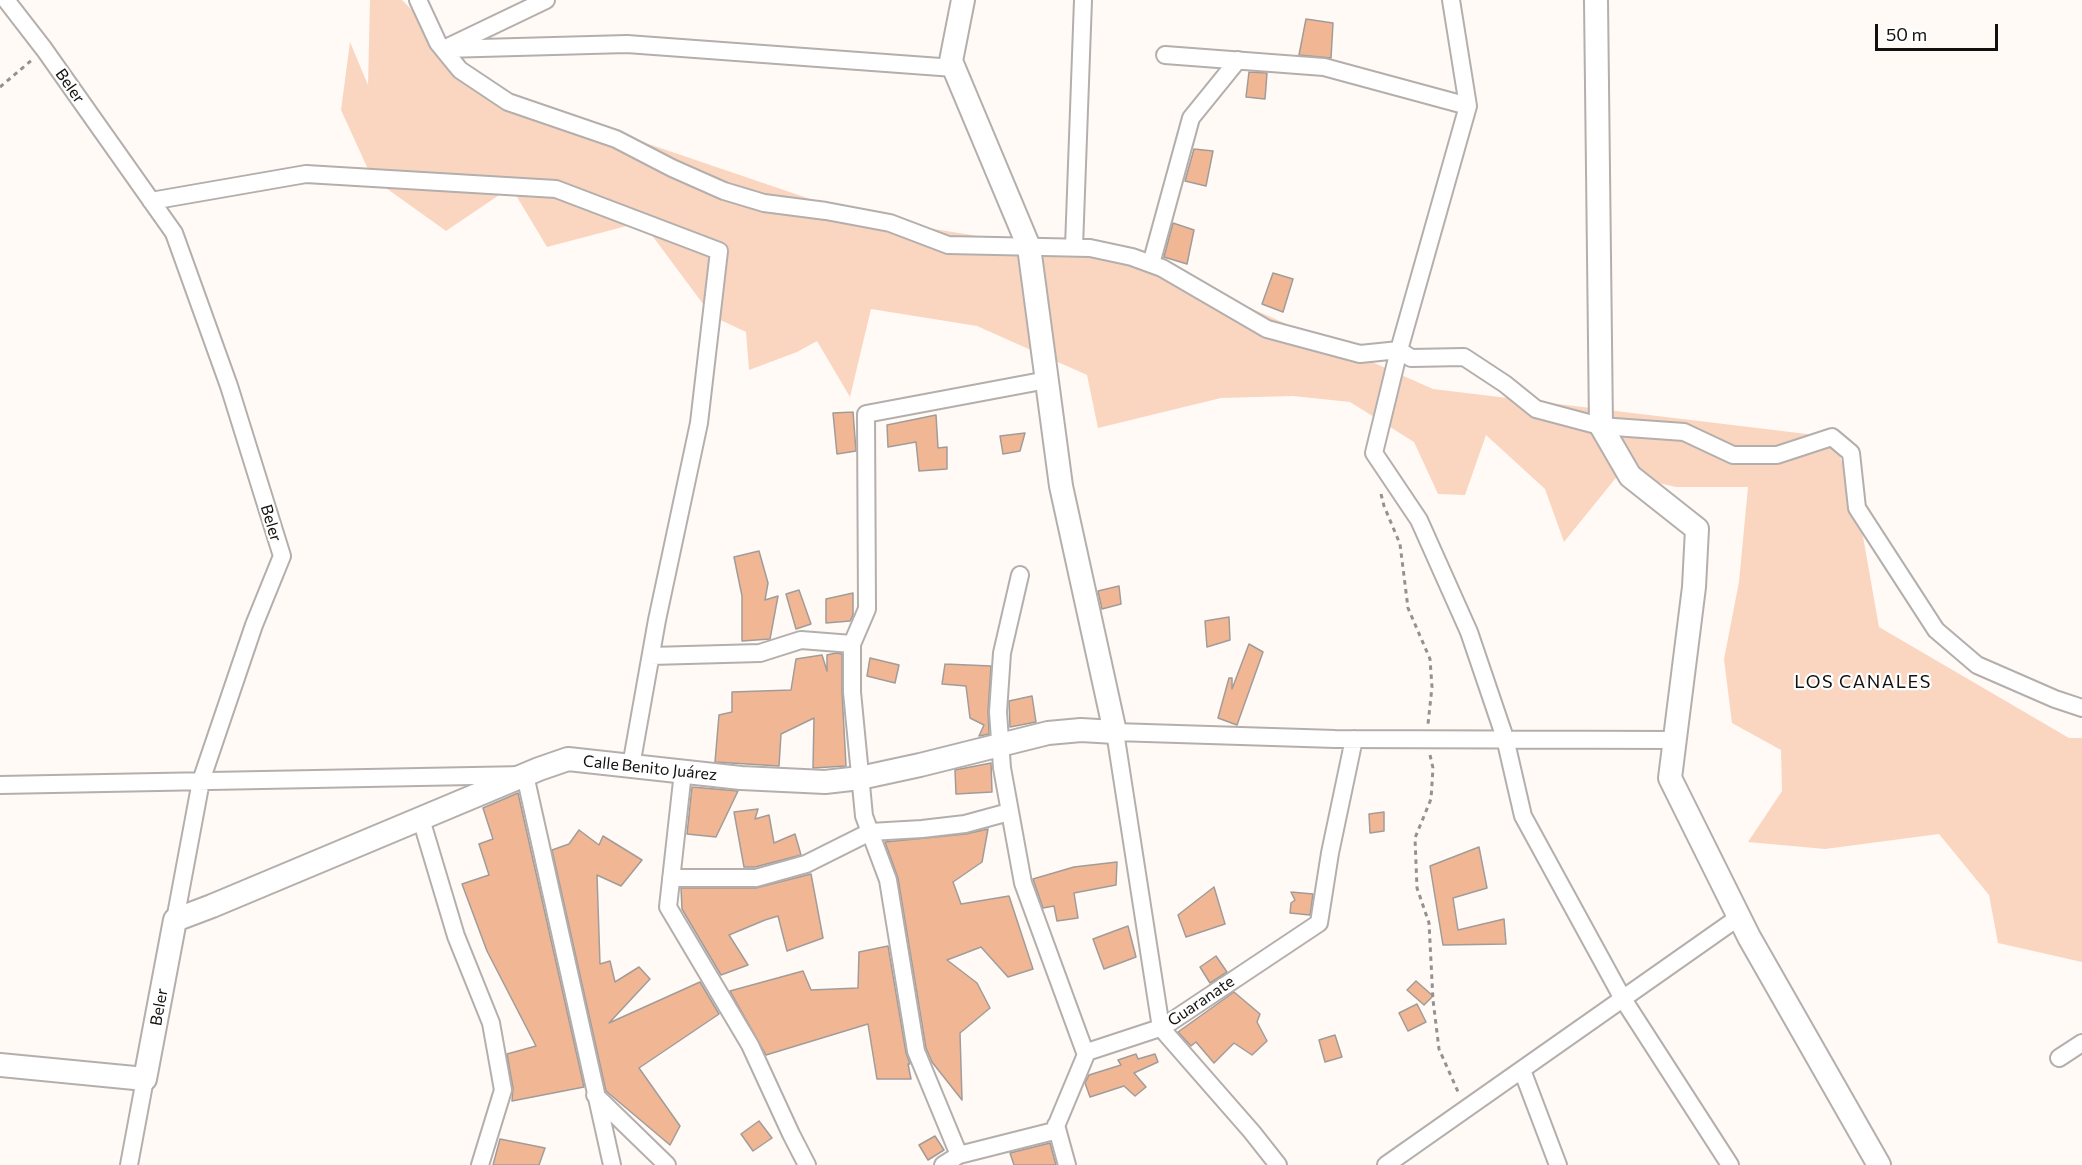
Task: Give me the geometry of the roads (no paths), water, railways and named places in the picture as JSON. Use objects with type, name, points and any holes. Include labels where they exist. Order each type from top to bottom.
[{"type":"main road","points":[[963,0],[951,61],[1029,247],[1061,486],[1115,732]]},
{"type":"main road","points":[[1596,0],[1601,426],[1630,476],[1697,529],[1694,587],[1670,778],[1739,917],[1879,1165]]},
{"type":"main road","name":"Calle Benito Juárez","points":[[175,920],[568,759],[741,778],[825,782],[860,778],[1048,734],[1081,730],[1115,732]]},
{"type":"main road","name":"Beler","points":[[145,1079],[175,920]]},
{"type":"main road","points":[[0,1065],[145,1079]]},
{"type":"street","name":"Beler","points":[[6,0],[44,49],[174,233],[229,386],[282,556],[254,626],[201,781],[175,920]]},
{"type":"street","points":[[418,0],[438,43],[460,70],[508,102],[616,140],[672,168],[736,195],[764,203],[826,211],[890,223],[948,245],[1090,248],[1151,264],[1162,268],[1267,329],[1360,354],[1399,350],[1411,358],[1464,357],[1505,384],[1536,409],[1601,426],[1684,432],[1733,455],[1777,455],[1832,438],[1851,453],[1857,508],[1936,630],[1977,665],[2055,699],[2082,708]]},
{"type":"street","points":[[444,49],[546,0]]},
{"type":"street","points":[[1074,247],[1083,0]]},
{"type":"street","points":[[1451,0],[1468,106],[1399,350],[1374,453],[1419,520],[1469,632],[1505,738],[1523,816],[1623,999],[1730,1165]]},
{"type":"street","points":[[444,49],[627,44],[954,68]]},
{"type":"street","points":[[1165,55],[1324,67],[1468,106]]},
{"type":"street","points":[[1151,264],[1191,118],[1238,60]]},
{"type":"street","points":[[151,201],[306,174],[556,189],[719,251],[699,423],[631,766]]},
{"type":"street","points":[[959,1155],[916,1051],[888,880],[864,816],[852,692],[852,644],[867,609],[866,414],[1047,380]]},
{"type":"street","points":[[943,1165],[959,1155],[1054,1131],[1086,1054],[1023,883],[1009,812],[998,712],[1002,652],[1020,575]]},
{"type":"street","points":[[651,656],[760,653],[801,640],[852,644]]},
{"type":"street","points":[[1278,1165],[1161,1028],[1115,732],[1354,739],[1674,740]]},
{"type":"street","name":"Guaranate","points":[[1086,1054],[1161,1028],[1318,923],[1354,739]]},
{"type":"street","points":[[683,772],[668,907],[750,1045],[790,1134],[807,1165]]},
{"type":"street","points":[[0,785],[525,775],[612,1165]]},
{"type":"street","points":[[672,878],[756,878],[806,864],[870,831],[922,829],[965,824],[1009,812]]},
{"type":"street","points":[[421,819],[456,936],[491,1023],[503,1090],[480,1165]]},
{"type":"street","points":[[1386,1165],[1739,917]]},
{"type":"street","points":[[2059,1058],[2082,1043]]},
{"type":"street","points":[[1522,1070],[1558,1165]]},
{"type":"street","name":"Beler","points":[[129,1165],[145,1079]]},
{"type":"street","points":[[595,1094],[667,1165]]},
{"type":"street","points":[[1056,1125],[1067,1165]]},
{"type":"district","name":"LOS CANALES","points":[[1863,682]]}]
